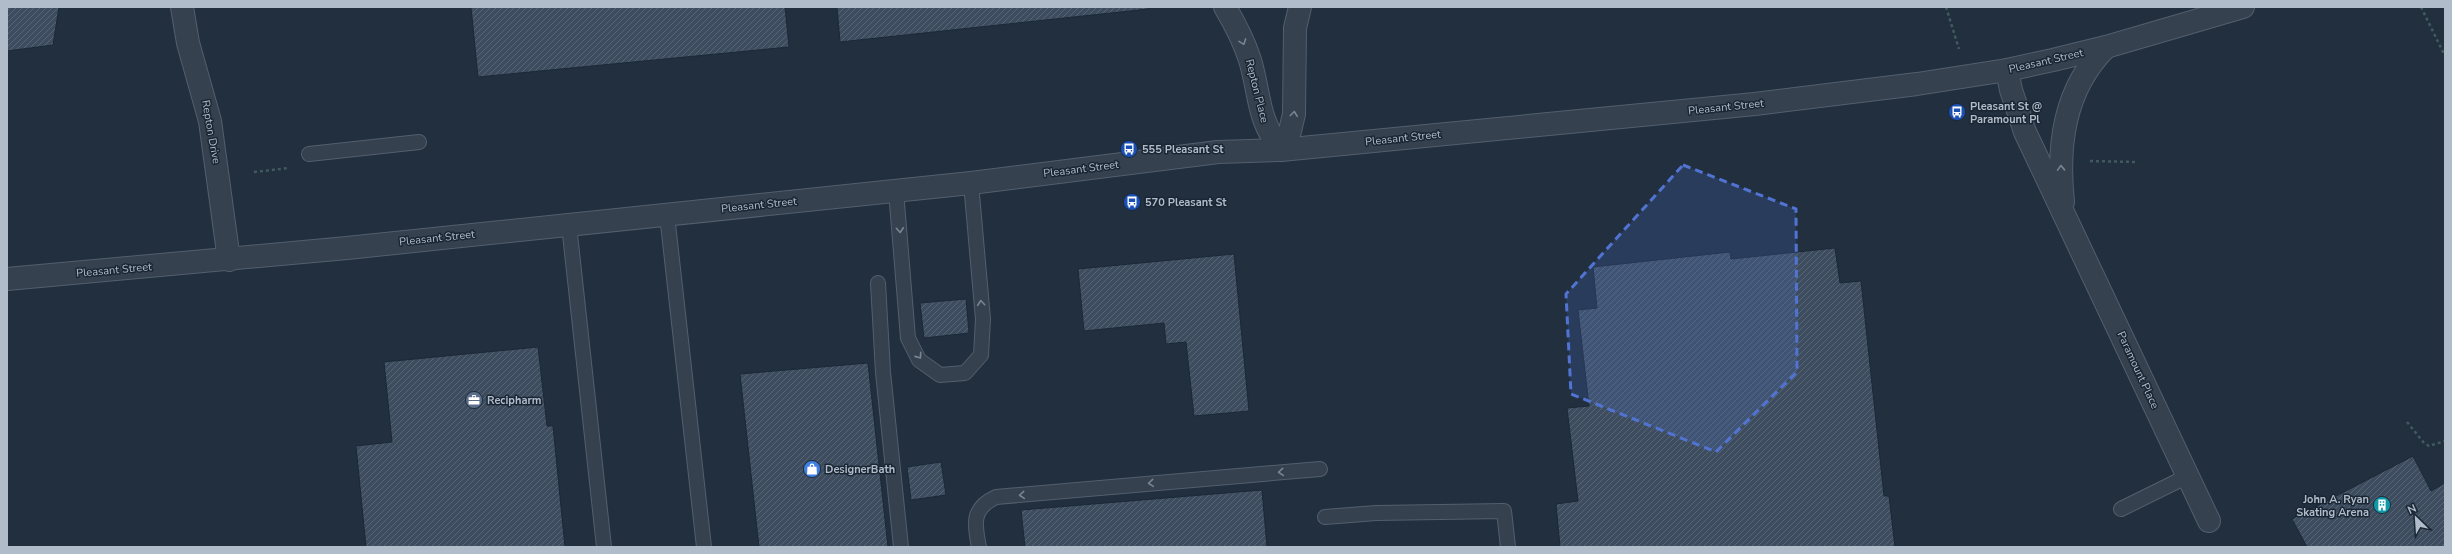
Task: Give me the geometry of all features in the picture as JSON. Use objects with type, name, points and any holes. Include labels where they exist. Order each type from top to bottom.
[{"type":"street","name":"Repton Drive","points":[[182,7],[188,43],[210,121],[229,260]]},
{"type":"street","name":"Repton Place","points":[[1225,7],[1241,34],[1250,61],[1263,121],[1268,133],[1281,150]]},
{"type":"street","points":[[1281,150],[1290,131],[1294,114],[1295,28],[1300,7]]},
{"type":"street","name":"Pleasant Street","points":[[7,279],[229,260],[896,191],[1218,152],[1281,150],[1755,104],[1866,91],[2007,70],[2106,47],[2243,7]]},
{"type":"street","name":"Paramount Place","points":[[2067,220],[2060,164],[2064,127],[2078,83],[2094,59],[2106,47]]},
{"type":"street","name":"Paramount Place","points":[[2007,70],[2011,90],[2025,132],[2209,521]]},
{"type":"lane","points":[[309,154],[419,142]]},
{"type":"lane","points":[[896,191],[908,338],[919,360],[940,375],[965,373],[981,355],[983,319],[971,183]]},
{"type":"lane","points":[[667,215],[704,547]]},
{"type":"lane","points":[[569,225],[604,547]]},
{"type":"lane","points":[[878,283],[883,372],[901,547]]},
{"type":"lane","points":[[979,547],[975,527],[978,511],[986,502],[996,497],[1320,469]]},
{"type":"lane","points":[[2121,509],[2188,476]]},
{"type":"lane","points":[[1325,517],[1376,513],[1504,511],[1508,547]]},
{"type":"path","points":[[1946,7],[1965,77]]},
{"type":"path","points":[[2421,7],[2445,56]]},
{"type":"path","points":[[254,172],[300,167],[307,163],[309,154]]},
{"type":"path","points":[[2088,161],[2137,162]]},
{"type":"path","points":[[2407,422],[2424,443],[2429,446],[2445,440]]},
{"type":"highlighted area","points":[[1683,165],[1796,209],[1797,372],[1716,452],[1571,394],[1566,294]]},
{"type":"building","points":[[7,7],[59,7],[53,45],[7,51]]},
{"type":"building","points":[[471,7],[785,7],[789,47],[478,77]]},
{"type":"building","points":[[837,7],[1148,7],[1148,9],[840,42]]},
{"type":"building","points":[[1835,248],[1840,283],[1861,281],[1884,496],[1889,496],[1895,547],[1560,547],[1556,504],[1578,501],[1567,408],[1589,406],[1578,310],[1597,308],[1593,267],[1730,252],[1731,259]]},
{"type":"building","points":[[1234,254],[1249,411],[1194,416],[1186,342],[1166,344],[1164,323],[1084,331],[1078,269]]},
{"type":"building","points":[[966,299],[969,333],[924,338],[920,303]]},
{"type":"building","points":[[538,347],[547,426],[553,426],[565,547],[366,547],[356,446],[392,442],[384,362]]},
{"type":"building","points":[[868,363],[888,547],[759,547],[740,374]]},
{"type":"building","name":"John A. Ryan Skating Arena","points":[[2413,456],[2431,491],[2445,483],[2445,547],[2307,547],[2292,519]]},
{"type":"building","points":[[941,462],[946,495],[911,500],[907,467]]},
{"type":"building","points":[[1262,490],[1267,547],[1025,547],[1021,510]]},
{"type":"place","name":"Pleasant St @ Paramount Pl","points":[[1957,112]]},
{"type":"place","name":"555 Pleasant St","points":[[1129,149]]},
{"type":"place","name":"570 Pleasant St","points":[[1132,202]]},
{"type":"place","name":"Recipharm","points":[[474,400]]},
{"type":"place","name":"DesignerBath","points":[[812,469]]},
{"type":"place","name":"John A. Ryan Skating Arena","points":[[2382,505]]}]
